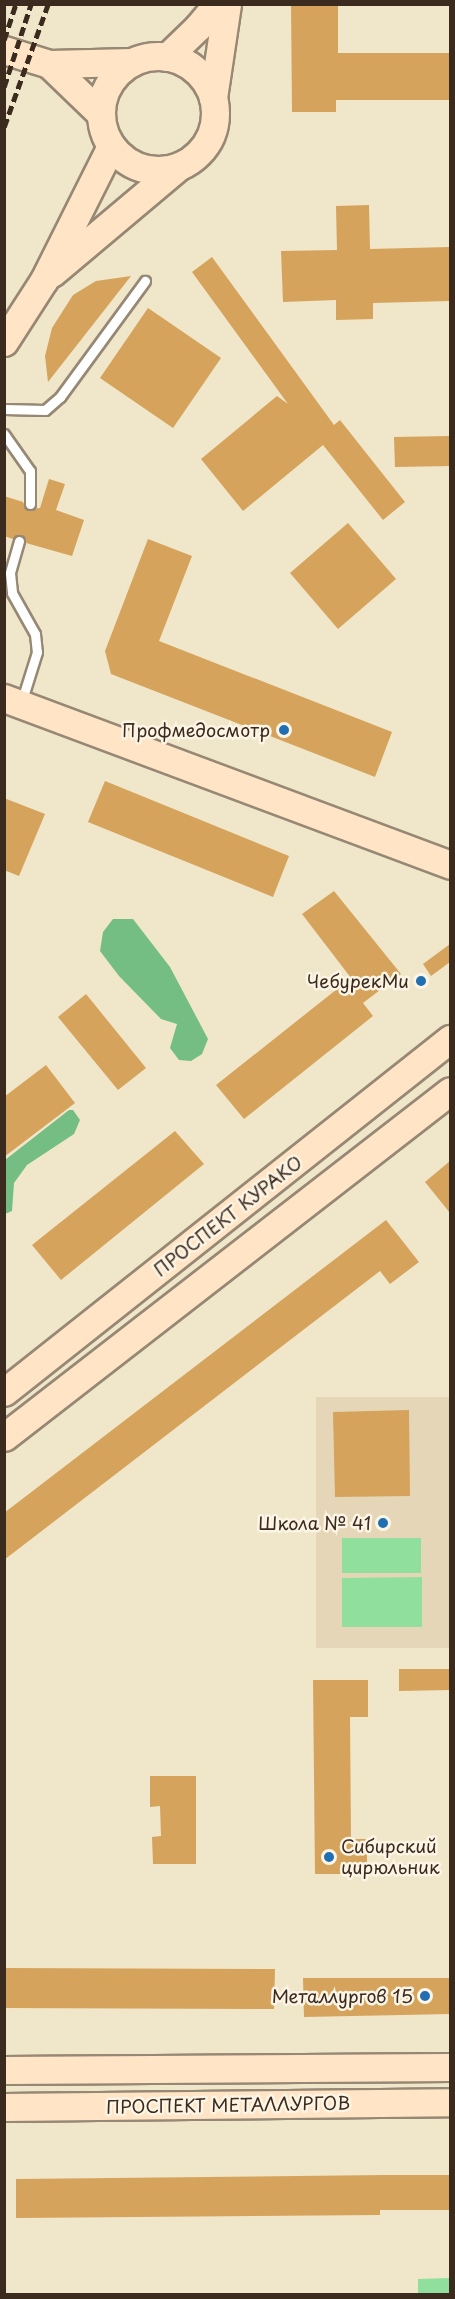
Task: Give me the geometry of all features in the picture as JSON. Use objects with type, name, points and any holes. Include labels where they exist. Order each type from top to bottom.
[{"type":"main road","points":[[166,57],[198,27],[217,4]]},
{"type":"main road","points":[[44,280],[179,166],[193,158],[204,146],[212,131],[213,98],[227,4]]},
{"type":"main road","points":[[4,50],[49,64],[132,62],[149,57],[166,57],[182,62],[196,71],[213,98]]},
{"type":"main road","points":[[132,62],[119,71],[109,83],[103,98],[101,114],[103,131],[111,146],[124,160],[142,168],[160,170],[179,166]]},
{"type":"main road","points":[[49,64],[101,114]]},
{"type":"main road","points":[[4,342],[44,280],[111,146]]},
{"type":"main road","points":[[12,702],[450,865]]},
{"type":"main road","name":"ПРОСПЕКТ КУРАКО","points":[[4,1392],[450,1039]]},
{"type":"main road","name":"ПРОСПЕКТ КУРАКО","points":[[4,1437],[450,1090]]},
{"type":"main road","name":"ПРОСПЕКТ МЕТАЛЛУРГОВ","points":[[4,2070],[450,2067]]},
{"type":"main road","name":"ПРОСПЕКТ МЕТАЛЛУРГОВ","points":[[4,2107],[450,2102]]},
{"type":"lane","points":[[4,409],[45,410],[60,398],[145,281]]},
{"type":"lane","points":[[4,434],[30,471],[30,504]]},
{"type":"lane","points":[[12,702],[37,652],[35,634],[12,593],[10,573],[19,541]]},
{"type":"shaded area","name":"Школа № 41","points":[[316,1397],[450,1397],[450,1648],[316,1648]]},
{"type":"green space","points":[[113,919],[133,919],[170,967],[208,1039],[202,1054],[191,1061],[179,1060],[170,1048],[177,1024],[161,1019],[119,976],[100,951],[103,932]]},
{"type":"green space","points":[[69,1110],[73,1110],[80,1120],[74,1134],[27,1165],[14,1183],[12,1211],[5,1214],[5,1160]]},
{"type":"green space","points":[[342,1538],[421,1538],[421,1573],[342,1573]]},
{"type":"green space","points":[[422,1577],[422,1627],[342,1627],[342,1578]]},
{"type":"green space","points":[[450,2278],[450,2294],[418,2294],[418,2279]]},
{"type":"building","points":[[291,4],[338,4],[338,53],[450,53],[450,100],[336,100],[336,112],[292,112]]},
{"type":"building","points":[[369,205],[370,249],[450,247],[450,301],[373,303],[373,319],[336,320],[336,300],[283,302],[281,251],[337,250],[336,206]]},
{"type":"building","points":[[212,257],[334,425],[340,420],[405,502],[383,520],[323,445],[243,511],[201,459],[277,396],[288,404],[192,272]]},
{"type":"building","points":[[131,276],[48,382],[45,356],[52,328],[73,295],[96,281]]},
{"type":"building","points":[[148,308],[221,358],[173,428],[100,378]]},
{"type":"building","points":[[450,436],[450,466],[395,467],[394,437]]},
{"type":"building","points":[[49,479],[65,484],[56,510],[84,520],[72,556],[26,543],[21,535],[13,539],[4,536],[4,496],[23,502],[27,510],[40,508]]},
{"type":"building","points":[[348,523],[396,579],[338,629],[290,573]]},
{"type":"building","points":[[148,539],[192,556],[159,641],[392,732],[375,777],[111,674],[105,651]]},
{"type":"building","points":[[105,781],[289,856],[273,897],[88,822]]},
{"type":"building","points":[[4,798],[45,814],[19,876],[4,870]]},
{"type":"building","points":[[334,891],[401,974],[363,1003],[373,1016],[244,1119],[216,1085],[351,978],[302,914]]},
{"type":"building","points":[[450,944],[450,962],[431,976],[423,964]]},
{"type":"building","points":[[86,994],[146,1068],[118,1090],[58,1017]]},
{"type":"building","points":[[46,1065],[75,1103],[4,1157],[4,1097]]},
{"type":"building","points":[[175,1131],[204,1164],[61,1280],[32,1245]]},
{"type":"building","points":[[450,1161],[450,1213],[425,1182]]},
{"type":"building","points":[[386,1220],[419,1262],[390,1284],[380,1271],[4,1560],[4,1513]]},
{"type":"building","points":[[409,1410],[410,1496],[335,1497],[333,1412]]},
{"type":"building","points":[[399,1669],[450,1669],[450,1690],[399,1691]]},
{"type":"building","points":[[313,1680],[368,1680],[368,1717],[350,1717],[351,1839],[367,1839],[367,1874],[315,1874]]},
{"type":"building","points":[[150,1776],[196,1776],[196,1864],[153,1864],[152,1837],[161,1836],[160,1806],[150,1807]]},
{"type":"building","points":[[4,1968],[275,1969],[274,2009],[4,2008]]},
{"type":"building","points":[[303,1978],[450,1978],[450,2014],[304,2017]]},
{"type":"building","points":[[450,2175],[450,2210],[380,2210],[380,2215],[16,2218],[16,2179]]},
{"type":"railway","points":[[4,40],[16,4]]},
{"type":"railway","points":[[4,87],[31,4]]},
{"type":"railway","points":[[4,127],[48,4]]},
{"type":"place","name":"Профмедосмотр","points":[[284,730]]},
{"type":"place","name":"ЧебурекМи","points":[[421,981]]},
{"type":"place","name":"Школа № 41","points":[[383,1523]]},
{"type":"place","name":"Сибирский цирюльник","points":[[329,1857]]},
{"type":"place","name":"Металлургов 15","points":[[425,1996]]}]
